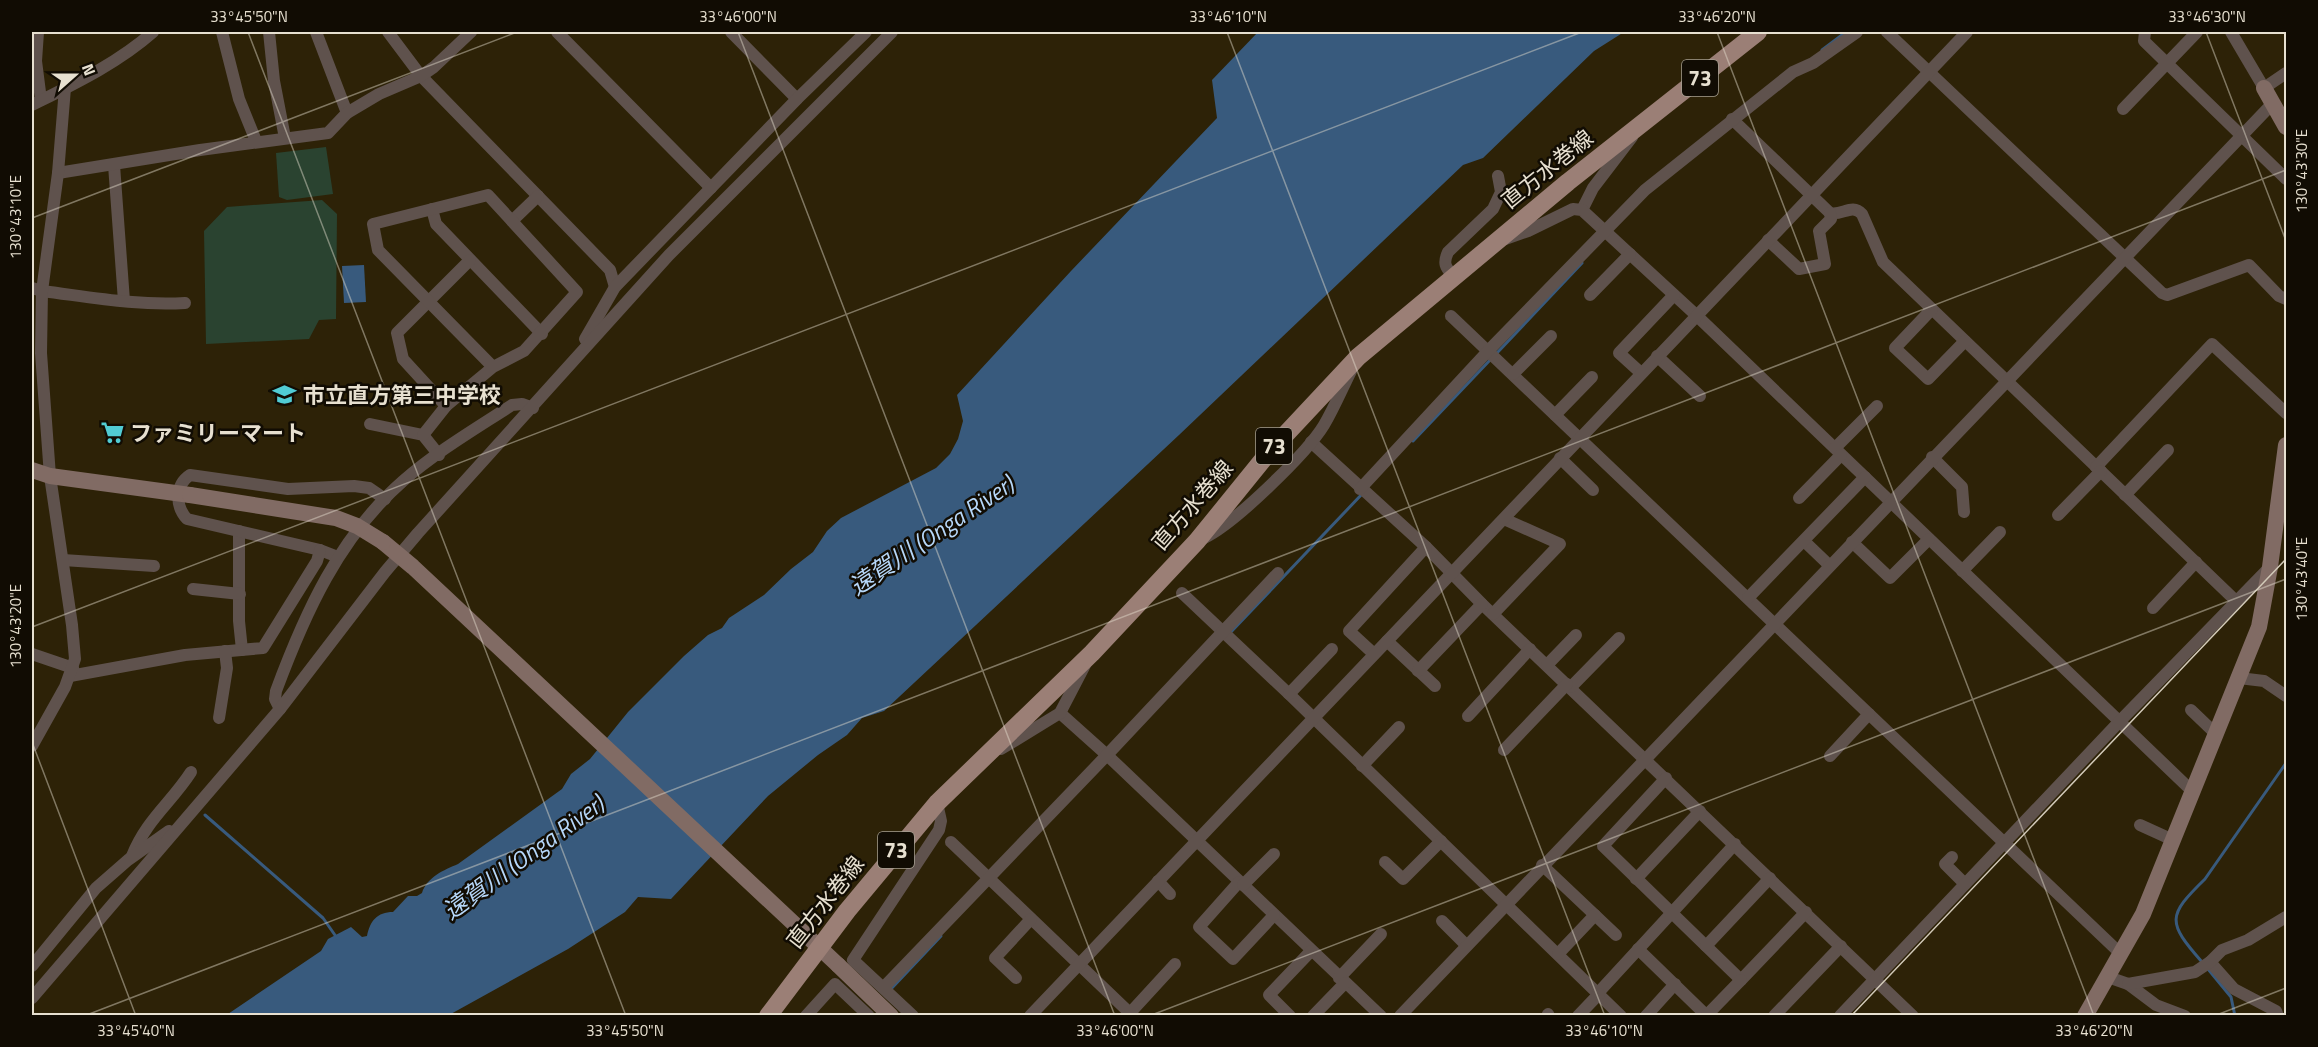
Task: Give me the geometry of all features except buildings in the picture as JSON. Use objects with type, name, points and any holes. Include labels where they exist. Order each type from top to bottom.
[{"type":"main road","name":"直方水巻線","points":[[768,1016],[815,943],[853,903],[937,803],[1092,653],[1197,541],[1270,451],[1358,357],[1568,182],[1758,32]]},
{"type":"street","points":[[38,32],[36,102],[134,49],[153,32]]},
{"type":"street","points":[[222,32],[239,99],[256,141]]},
{"type":"street","points":[[268,32],[274,81],[285,138]]},
{"type":"street","points":[[316,32],[347,113]]},
{"type":"street","points":[[388,32],[421,76],[609,270],[615,287]]},
{"type":"street","points":[[58,173],[256,141],[328,134],[347,113],[379,94],[421,76],[434,67],[471,32]]},
{"type":"street","points":[[557,32],[711,188]]},
{"type":"street","points":[[731,32],[797,99]]},
{"type":"street","points":[[569,365],[615,287],[797,99],[866,32]]},
{"type":"street","points":[[32,998],[280,709],[399,554],[669,255],[892,32]]},
{"type":"street","points":[[1363,491],[1492,355],[1604,231],[1645,190],[1735,122],[1793,72],[1814,63],[1857,32]]},
{"type":"street","points":[[1887,32],[2162,293],[2168,295],[2249,265],[2279,296],[2286,299]]},
{"type":"street","points":[[1030,1016],[1076,962],[1158,880],[1194,838],[1371,652],[1387,641],[1449,570],[1504,519],[1578,436],[1640,371],[1658,356],[1694,314],[1768,240],[1927,70],[1967,32]]},
{"type":"street","points":[[2145,32],[2144,41],[2286,179]]},
{"type":"street","points":[[2123,109],[2197,32]]},
{"type":"street","points":[[2231,32],[2286,127]]},
{"type":"street","points":[[2264,88],[2286,73]]},
{"type":"street","points":[[32,746],[72,672],[75,659],[50,476],[37,289],[58,173],[65,88]]},
{"type":"street","points":[[1400,1016],[1644,758],[2273,103]]},
{"type":"street","points":[[1735,122],[1830,213],[1858,210],[1862,214],[1882,262],[2236,601]]},
{"type":"street","points":[[1582,210],[1593,188],[1641,124]]},
{"type":"street","points":[[114,165],[124,301]]},
{"type":"street","points":[[1453,276],[1445,267],[1444,261],[1448,252],[1493,209],[1502,187],[1498,176]]},
{"type":"street","points":[[423,435],[446,406],[493,367],[524,351],[542,334],[577,292],[488,195],[373,224],[378,250],[493,367]]},
{"type":"street","points":[[512,221],[538,196]]},
{"type":"street","points":[[432,209],[436,224],[542,334]]},
{"type":"street","points":[[1495,243],[1528,231],[1573,209],[1582,210],[1694,314],[2192,791]]},
{"type":"street","points":[[1768,240],[1799,270],[1825,264],[1819,231],[1831,219],[1830,213]]},
{"type":"street","points":[[1590,295],[1630,254]]},
{"type":"street","points":[[446,406],[403,359],[397,333],[470,260]]},
{"type":"street","points":[[37,289],[124,301],[160,304],[185,303]]},
{"type":"street","points":[[1640,371],[1619,352],[1674,295]]},
{"type":"street","points":[[1932,309],[1895,348],[1928,379],[1965,341]]},
{"type":"street","points":[[1451,316],[2121,954]]},
{"type":"street","points":[[1513,374],[1551,336]]},
{"type":"street","points":[[2058,515],[2212,344],[2286,413]]},
{"type":"street","points":[[1658,356],[1700,396]]},
{"type":"street","points":[[1197,541],[1223,526],[1281,474],[1311,442],[1323,425],[1358,357]]},
{"type":"street","points":[[1555,415],[1592,377]]},
{"type":"street","points":[[280,709],[275,699],[276,691],[300,628],[319,589],[338,557],[385,499],[403,481],[512,405],[522,404],[533,408]]},
{"type":"street","points":[[1799,498],[1876,406]]},
{"type":"street","points":[[370,424],[423,435],[439,455]]},
{"type":"street","points":[[1311,442],[1426,547],[1482,604],[1806,912],[1907,1013]]},
{"type":"street","points":[[2089,1014],[2143,914],[2259,627],[2270,567],[2286,444]]},
{"type":"street","points":[[2125,495],[2168,450]]},
{"type":"street","points":[[1560,458],[1593,490]]},
{"type":"street","points":[[1932,458],[1962,487],[1964,512]]},
{"type":"street","points":[[32,470],[50,476],[336,518],[357,526],[383,542],[413,567],[891,1016]]},
{"type":"street","points":[[338,557],[320,550],[187,519],[179,507],[184,495],[181,485],[190,476],[288,489],[354,486],[369,488],[385,499]]},
{"type":"street","points":[[1748,598],[1865,477]]},
{"type":"street","points":[[1493,614],[1560,544],[1504,519]]},
{"type":"street","points":[[239,531],[242,650]]},
{"type":"street","points":[[1962,571],[2000,532]]},
{"type":"street","points":[[1852,542],[1890,578],[1929,539]]},
{"type":"street","points":[[1804,541],[1829,565]]},
{"type":"street","points":[[1371,652],[1349,631],[1426,547]]},
{"type":"street","points":[[32,654],[72,672],[185,655],[263,648],[316,561],[320,550]]},
{"type":"street","points":[[63,560],[154,566]]},
{"type":"street","points":[[2153,608],[2196,562]]},
{"type":"street","points":[[1840,1016],[2119,722],[2270,567]]},
{"type":"street","points":[[887,990],[1226,634],[1278,573]]},
{"type":"street","points":[[193,589],[240,594]]},
{"type":"street","points":[[1182,593],[1621,1016]]},
{"type":"street","points":[[1418,671],[1482,604]]},
{"type":"street","points":[[1547,665],[1576,635]]},
{"type":"street","points":[[1504,750],[1619,638]]},
{"type":"street","points":[[1387,641],[1435,686]]},
{"type":"street","points":[[1289,694],[1332,649]]},
{"type":"street","points":[[1468,716],[1530,649]]},
{"type":"street","points":[[219,718],[227,668],[225,651]]},
{"type":"street","points":[[982,761],[1060,713],[1092,653]]},
{"type":"street","points":[[2240,678],[2264,681],[2286,696]]},
{"type":"street","points":[[2191,710],[2216,734]]},
{"type":"street","points":[[1060,713],[1381,1016]]},
{"type":"street","points":[[1830,756],[1869,714]]},
{"type":"street","points":[[1362,766],[1399,727]]},
{"type":"street","points":[[132,857],[148,824],[183,784],[190,771]]},
{"type":"street","points":[[1666,778],[1603,846],[1741,980]]},
{"type":"street","points":[[913,1016],[853,960],[939,830],[941,821],[937,803]]},
{"type":"street","points":[[1636,879],[1701,811]]},
{"type":"street","points":[[32,966],[96,888],[132,857],[180,825]]},
{"type":"street","points":[[2140,825],[2173,840]]},
{"type":"street","points":[[1385,862],[1403,879],[1441,841]]},
{"type":"street","points":[[951,842],[1131,1014],[1175,964]]},
{"type":"street","points":[[1578,1016],[1735,844]]},
{"type":"street","points":[[1274,854],[1199,927],[1233,959],[1274,915]]},
{"type":"street","points":[[1952,857],[1945,864],[1965,884]]},
{"type":"street","points":[[1542,865],[1616,935]]},
{"type":"street","points":[[1706,946],[1770,878]]},
{"type":"street","points":[[1158,880],[1170,894]]},
{"type":"street","points":[[1638,949],[1707,1015],[1806,912]]},
{"type":"street","points":[[1558,954],[1595,915]]},
{"type":"street","points":[[2128,984],[2195,972],[2222,950],[2248,940],[2286,917]]},
{"type":"street","points":[[1016,978],[995,958],[1031,919]]},
{"type":"street","points":[[1442,921],[1466,945]]},
{"type":"street","points":[[1313,1016],[1381,933]]},
{"type":"street","points":[[1774,1016],[1841,946]]},
{"type":"street","points":[[1290,1016],[1269,995],[1311,951]]},
{"type":"street","points":[[2207,964],[2234,989],[2276,1011],[2277,1016]]},
{"type":"street","points":[[2108,977],[2128,984],[2156,1005],[2185,1016]]},
{"type":"street","points":[[806,1016],[835,984],[867,1013]]},
{"type":"street","points":[[1646,1016],[1675,984]]},
{"type":"green space","points":[[326,147],[333,194],[287,200],[279,197],[276,153]]},
{"type":"green space","points":[[322,200],[337,214],[336,319],[319,320],[309,339],[206,344],[204,231],[227,207]]},
{"type":"water","name":"遠賀川 (Onga River)","points":[[1258,32],[1624,32],[1594,51],[1483,158],[1463,165],[884,711],[862,718],[847,735],[818,755],[768,796],[671,899],[638,897],[625,912],[568,949],[449,1015],[225,1016],[321,951],[328,939],[351,927],[362,937],[367,936],[375,918],[387,912],[393,912],[408,896],[417,896],[422,893],[424,887],[437,875],[458,864],[562,789],[571,774],[590,759],[628,712],[684,656],[708,635],[722,628],[729,618],[764,595],[813,552],[827,531],[841,518],[936,468],[950,454],[958,439],[963,421],[957,395],[1217,118],[1212,80]]},
{"type":"water","points":[[364,265],[366,302],[344,303],[342,266]]},
{"type":"waterway","points":[[1822,50],[1846,32]]},
{"type":"waterway","points":[[1496,354],[1582,263]]},
{"type":"waterway","points":[[1413,441],[1491,359]]},
{"type":"waterway","points":[[1229,634],[1363,493]]},
{"type":"waterway","points":[[2202,962],[2182,937],[2176,919],[2178,911],[2205,879],[2286,763]]},
{"type":"waterway","points":[[205,815],[323,918],[337,938]]},
{"type":"waterway","points":[[890,990],[941,936]]},
{"type":"waterway","points":[[2208,969],[2231,997],[2235,1016]]},
{"type":"tram line","points":[[1851,1016],[2286,559]]},
{"type":"place","name":"市立直方第三中学校","points":[[285,395]]},
{"type":"place","name":"ファミリーマート","points":[[112,433]]}]
